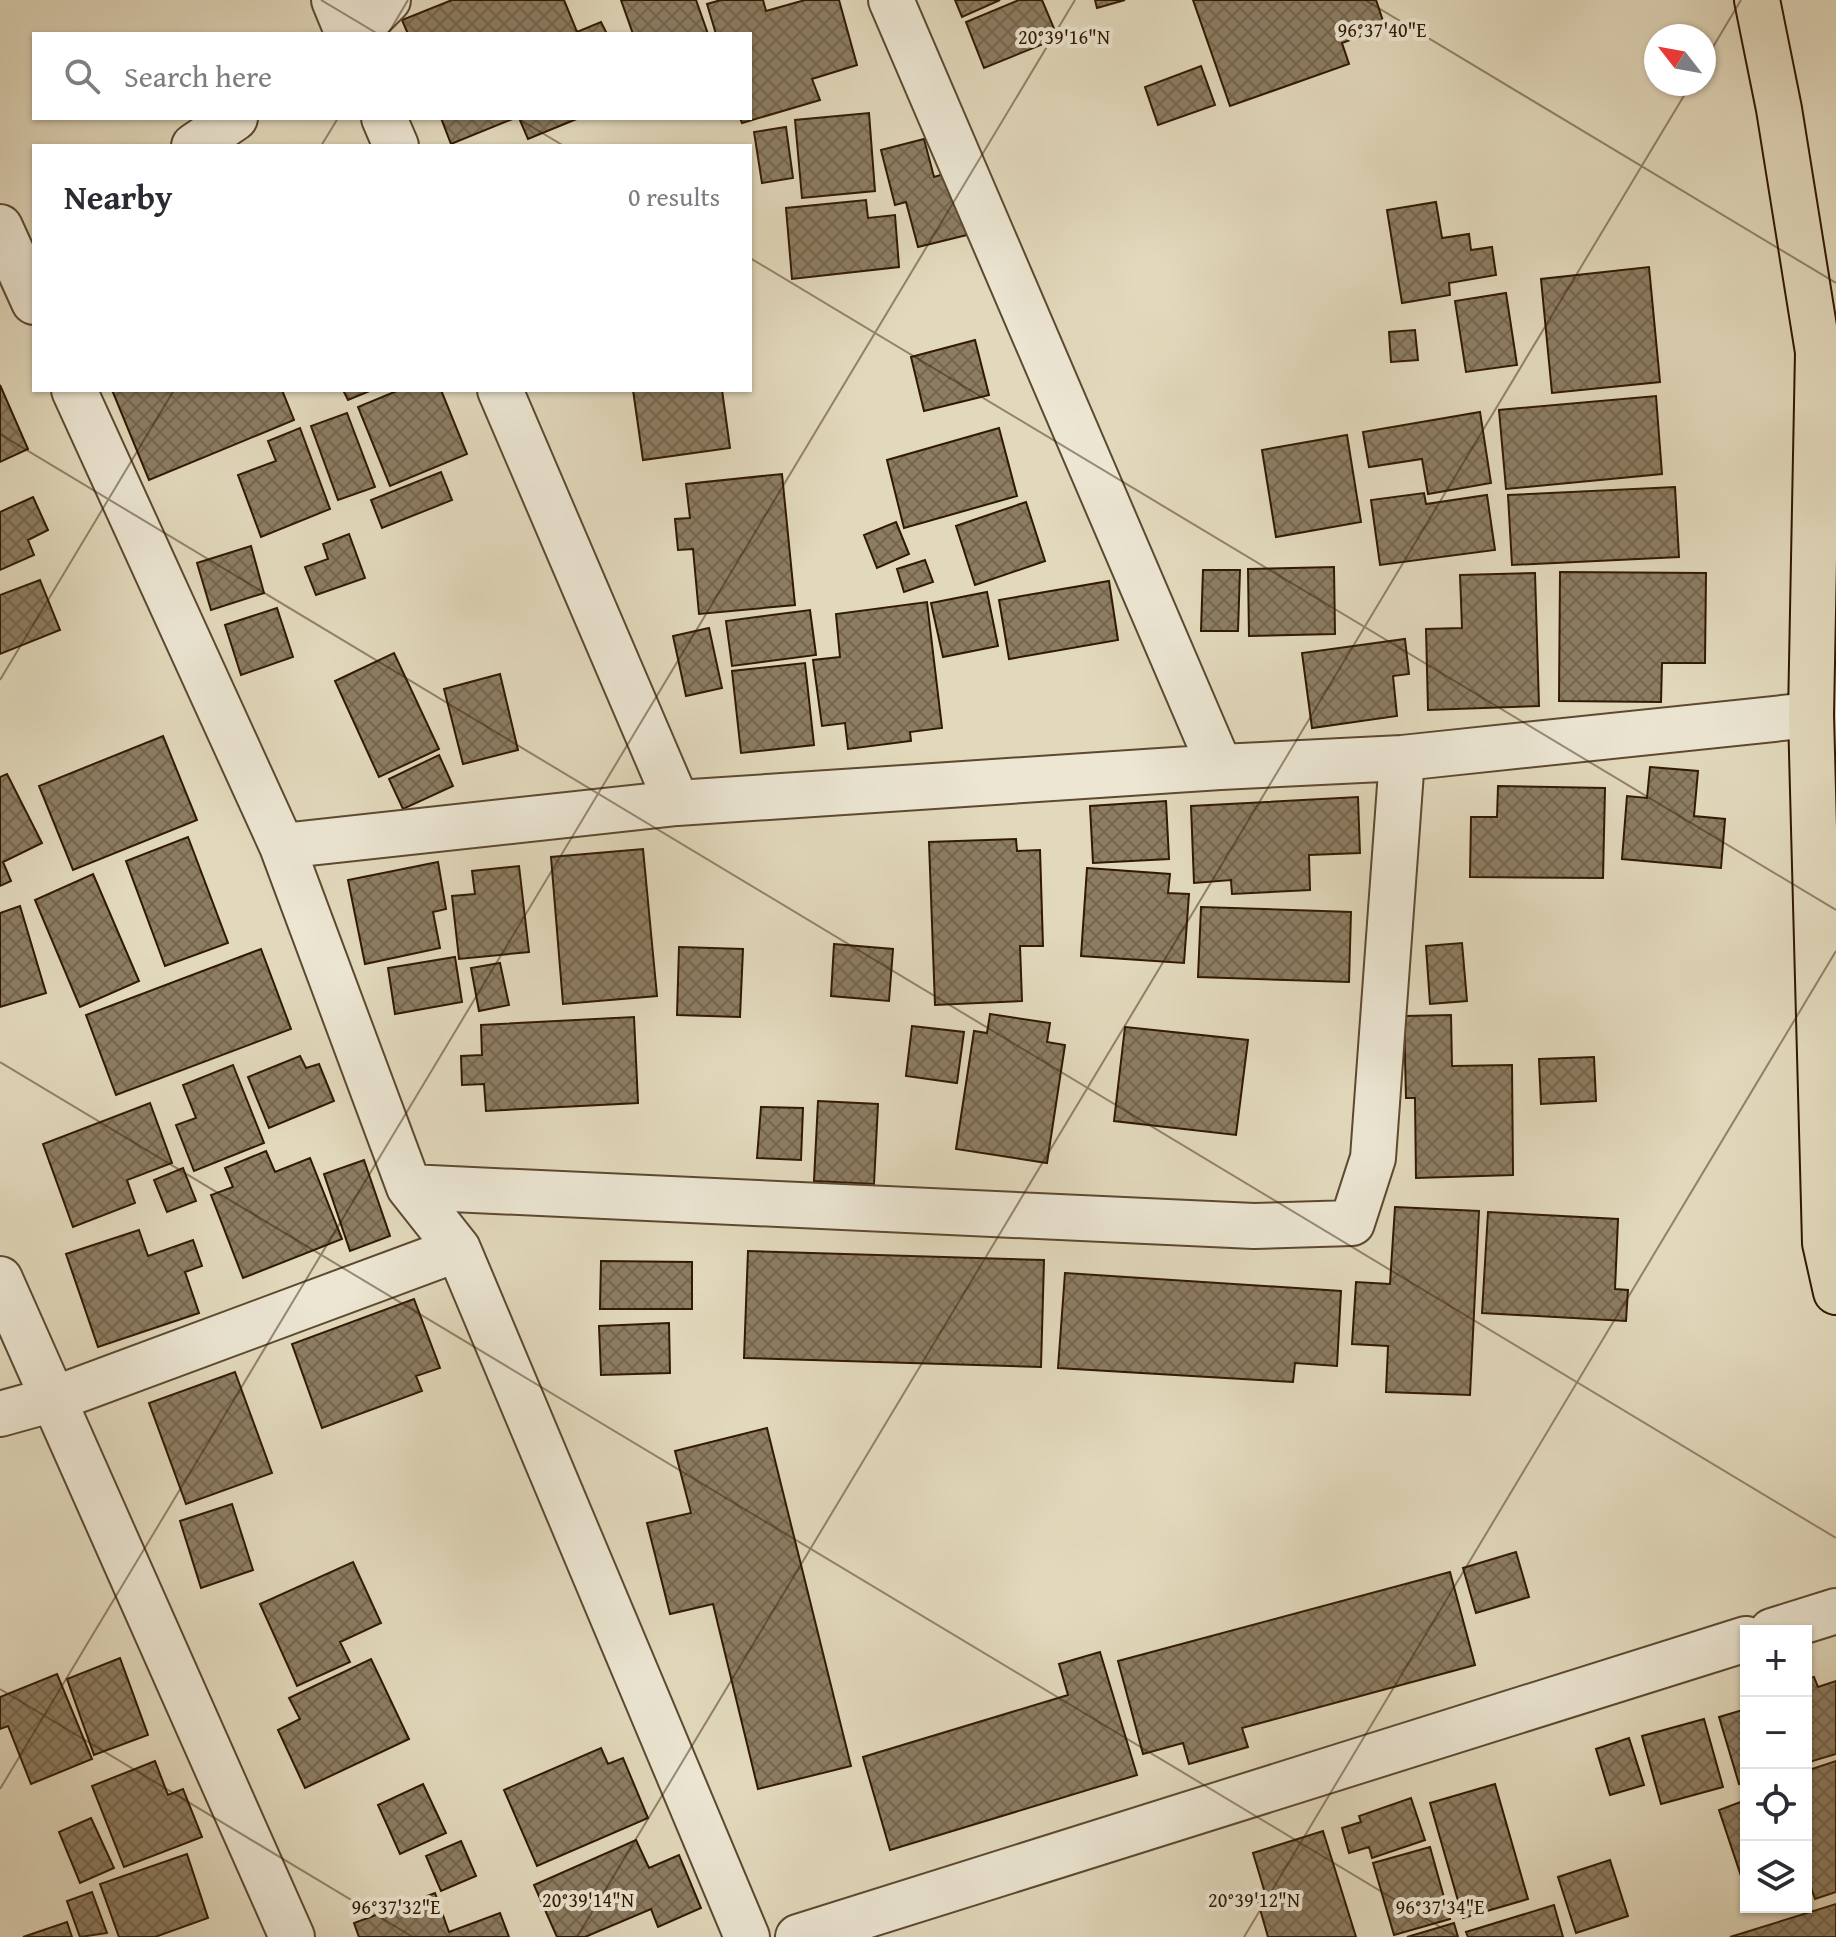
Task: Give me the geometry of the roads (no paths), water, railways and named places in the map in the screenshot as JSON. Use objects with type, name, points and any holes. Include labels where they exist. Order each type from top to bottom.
[{"type":"highway","points":[[1757,0],[1779,109],[1818,352],[1811,715],[1825,1243],[1836,1292]]},
{"type":"street","points":[[334,0],[350,32]]},
{"type":"street","points":[[353,32],[388,0]]},
{"type":"street","points":[[891,0],[1220,767]]},
{"type":"street","points":[[197,144],[232,120]]},
{"type":"street","points":[[385,120],[395,144]]},
{"type":"street","points":[[0,227],[22,276]]},
{"type":"street","points":[[75,392],[282,846],[409,1187],[458,1249],[747,1937]]},
{"type":"street","points":[[501,392],[677,803]]},
{"type":"street","points":[[282,846],[677,803],[1402,758],[1811,715]]},
{"type":"street","points":[[409,1187],[1254,1226],[1352,1223],[1373,1158],[1402,758]]},
{"type":"street","points":[[0,1414],[54,1399],[458,1249]]},
{"type":"street","points":[[0,1279],[292,1937]]},
{"type":"street","points":[[1791,1625],[1836,1611]]},
{"type":"street","points":[[798,1937],[1740,1641]]}]
